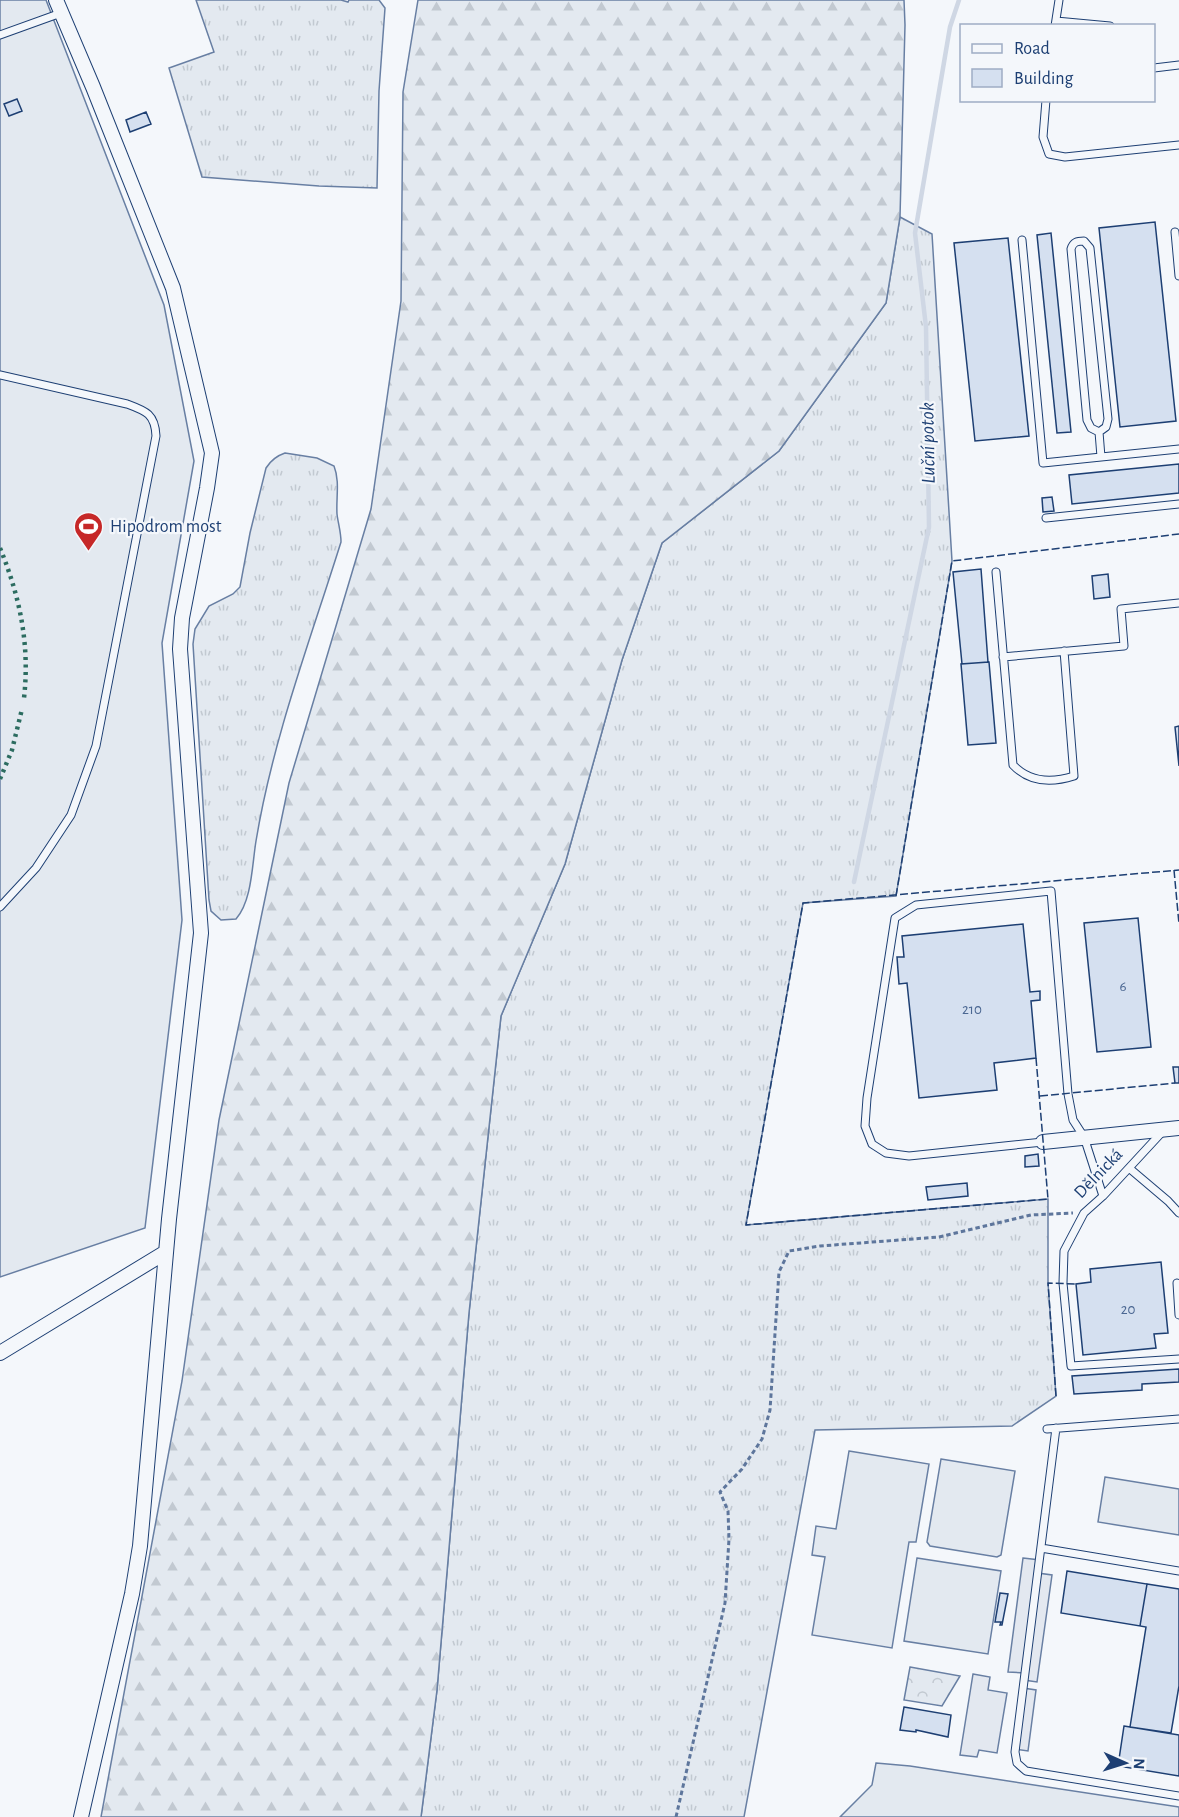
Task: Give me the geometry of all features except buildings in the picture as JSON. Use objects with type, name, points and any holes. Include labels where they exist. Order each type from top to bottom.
[{"type":"street","points":[[58,6],[93,87],[173,288],[212,453],[182,618],[180,649],[201,933],[166,1252],[140,1546],[132,1594],[81,1817]]},
{"type":"street","name":"Dělnická","points":[[1043,1142],[1172,1129]]},
{"type":"street","points":[[0,1353],[166,1252]]},
{"type":"lane","points":[[1059,0],[1056,23],[1074,24]]},
{"type":"lane","points":[[0,35],[58,6]]},
{"type":"lane","points":[[1155,68],[1179,65]]},
{"type":"lane","points":[[1046,102],[1043,137],[1049,154],[1065,157],[1179,145]]},
{"type":"lane","points":[[1175,232],[1179,276]]},
{"type":"lane","points":[[1022,240],[1043,463],[1179,449]]},
{"type":"lane","points":[[1077,241],[1084,241],[1090,248],[1108,419],[1106,427],[1099,432],[1091,428],[1087,420],[1071,249],[1072,244],[1077,241]]},
{"type":"lane","points":[[0,375],[127,404],[147,411],[155,424],[156,436],[96,746],[71,815],[36,868],[0,907]]},
{"type":"lane","points":[[1099,432],[1101,457]]},
{"type":"lane","points":[[1046,518],[1179,504]]},
{"type":"lane","points":[[996,572],[1013,765],[1022,774],[1041,780],[1060,780],[1074,776],[1064,651]]},
{"type":"lane","points":[[1003,657],[1124,646],[1121,609],[1179,603]]},
{"type":"lane","points":[[1043,1142],[909,1156],[886,1153],[872,1144],[865,1126],[867,1098],[895,918],[916,905],[1051,891],[1068,1094],[1073,1120],[1084,1137],[1103,1197]]},
{"type":"lane","name":"Dělnická","points":[[1172,1129],[1084,1213],[1064,1251],[1063,1283],[1071,1366],[1179,1359]]},
{"type":"lane","points":[[1129,1168],[1179,1213]]},
{"type":"lane","points":[[1177,1283],[1179,1315]]},
{"type":"lane","points":[[1047,1429],[1179,1419]]},
{"type":"lane","points":[[1056,1428],[1015,1752],[1017,1763],[1026,1771],[1179,1796]]},
{"type":"lane","points":[[1041,1548],[1179,1570]]},
{"type":"path","points":[[676,1817],[725,1603],[729,1530],[728,1511],[720,1492],[742,1469],[762,1439],[770,1410],[779,1272],[789,1251],[820,1246],[939,1237],[1032,1215],[1061,1212],[1084,1213]]},
{"type":"green space","name":"Hipodrom most","points":[[0,0],[46,0],[164,305],[194,461],[162,643],[182,920],[145,1228],[0,1277]]},
{"type":"green space","points":[[196,0],[341,0],[348,2],[349,0],[379,0],[385,8],[379,91],[377,188],[202,177],[169,68],[214,52]]},
{"type":"green space","points":[[418,0],[904,0],[900,217],[886,303],[779,451],[662,543],[622,660],[565,864],[501,1016],[469,1313],[437,1690],[421,1817],[101,1817],[182,1381],[219,1120],[289,783],[371,509],[401,301],[403,92]]},
{"type":"green space","points":[[900,217],[932,234],[952,561],[896,896],[803,903],[746,1225],[1048,1199],[1048,1283],[1056,1396],[1012,1426],[815,1430],[744,1817],[421,1817],[437,1690],[469,1313],[501,1016],[565,864],[622,660],[662,543],[779,451],[886,303]]},
{"type":"green space","points":[[285,453],[317,458],[334,466],[337,478],[337,514],[341,542],[282,727],[263,803],[245,903],[236,919],[221,920],[211,911],[209,900],[193,644],[195,629],[209,606],[233,594],[240,587],[266,468],[279,455]]},
{"type":"green space","points":[[849,1451],[929,1464],[916,1542],[909,1542],[892,1648],[812,1635],[825,1557],[812,1555],[816,1526],[836,1529]]},
{"type":"green space","points":[[941,1459],[1015,1471],[1001,1555],[997,1557],[930,1546],[927,1542]]},
{"type":"green space","points":[[1105,1477],[1179,1489],[1179,1535],[1098,1522]]},
{"type":"green space","points":[[917,1558],[1001,1571],[988,1654],[904,1641]]},
{"type":"green space","points":[[910,1667],[960,1676],[942,1706],[904,1700]]},
{"type":"green space","points":[[876,1763],[910,1766],[1179,1807],[1179,1817],[840,1817],[872,1785]]},
{"type":"shaded area","points":[[1023,1558],[1040,1560],[1038,1573],[1052,1575],[1037,1682],[1024,1680],[1025,1673],[1008,1672]]},
{"type":"shaded area","points":[[973,1674],[990,1677],[988,1690],[1007,1693],[997,1753],[979,1750],[977,1757],[960,1755]]},
{"type":"shaded area","points":[[1023,1688],[1036,1690],[1028,1751],[1015,1749]]},
{"type":"waterway","name":"Luční potok","points":[[854,882],[929,527],[926,327],[915,233],[950,27],[959,0]]},
{"type":"hedge","points":[[0,548],[13,585],[22,622],[26,659],[24,698]]},
{"type":"hedge","points":[[0,779],[12,750],[22,709]]},
{"type":"fence","points":[[896,896],[952,561],[1179,534]]},
{"type":"fence","points":[[1174,870],[1179,924]]},
{"type":"fence","points":[[1036,1058],[1048,1199],[746,1225],[803,903],[1179,870]]},
{"type":"fence","points":[[1040,1096],[1175,1083]]},
{"type":"fence","points":[[1056,1396],[1048,1283],[1076,1284]]},
{"type":"place","name":"Hipodrom most","points":[[89,552]]}]
